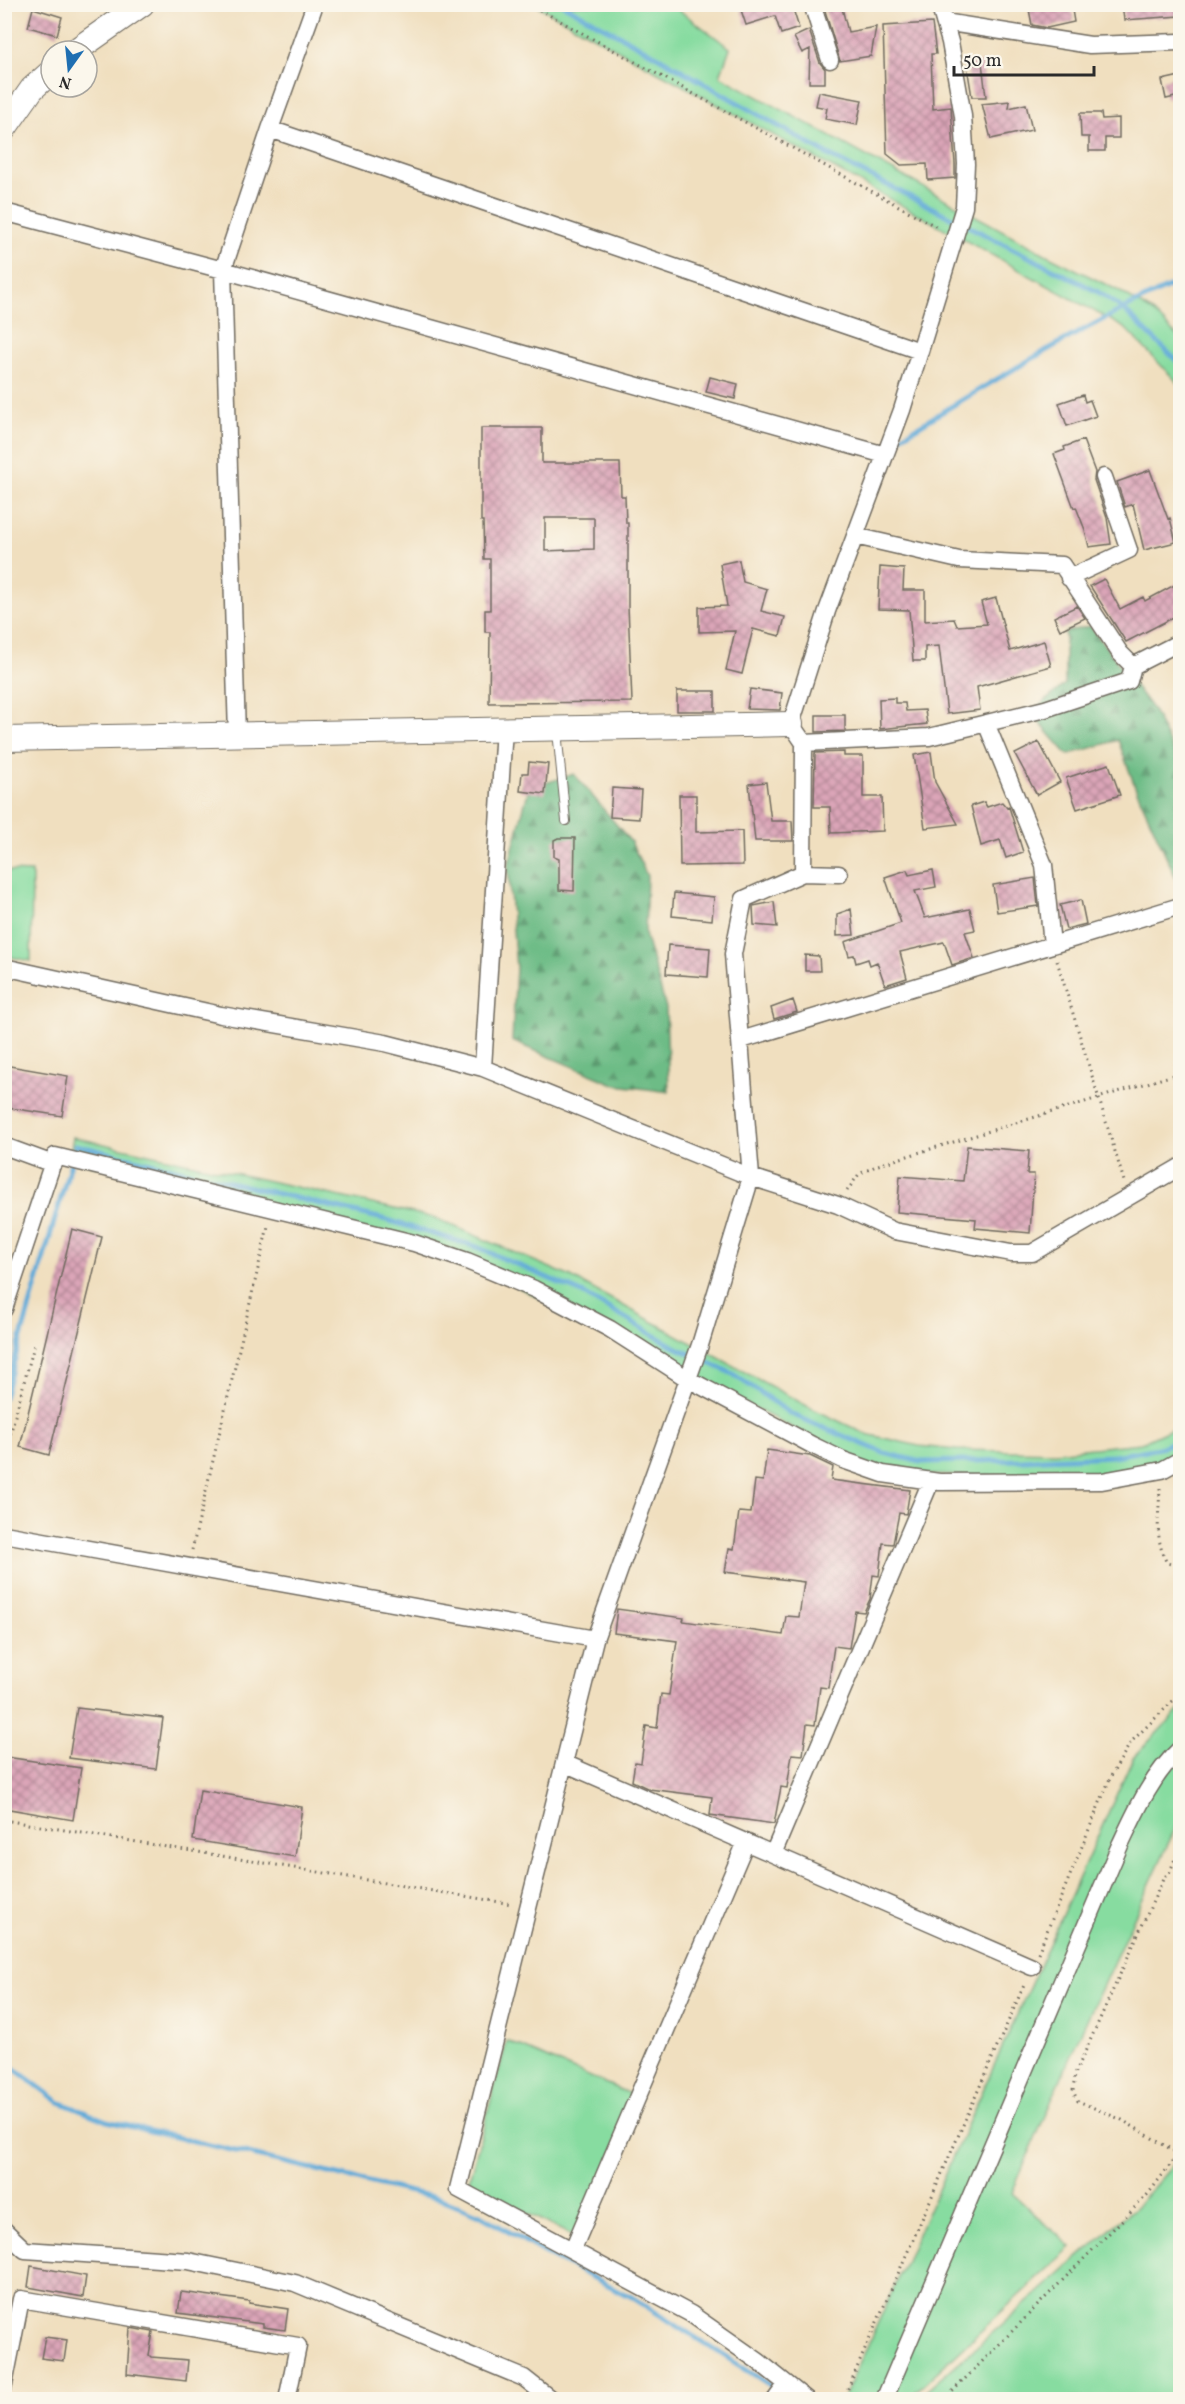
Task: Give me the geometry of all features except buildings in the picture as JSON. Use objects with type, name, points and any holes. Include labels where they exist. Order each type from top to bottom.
[{"type":"street","points":[[92,39],[142,4]]},
{"type":"street","points":[[237,735],[223,270],[315,4]]},
{"type":"street","points":[[812,4],[830,60]]},
{"type":"street","points":[[802,873],[797,733],[827,611],[885,455],[964,207],[966,164],[963,116],[950,42],[939,4]]},
{"type":"street","points":[[944,22],[1090,45],[1180,42]]},
{"type":"street","points":[[8,117],[39,83]]},
{"type":"street","points":[[270,129],[920,351]]},
{"type":"street","points":[[4,212],[223,270],[885,455]]},
{"type":"street","points":[[1069,578],[1129,550],[1104,477]]},
{"type":"street","points":[[855,536],[959,560],[1062,565],[1120,653],[1133,666]]},
{"type":"street","points":[[1133,666],[1180,642]]},
{"type":"street","points":[[4,740],[557,727],[929,737],[1045,709],[1130,681],[1133,666]]},
{"type":"street","points":[[986,723],[1044,865],[1052,945]]},
{"type":"street","points":[[483,1068],[504,728]]},
{"type":"street","points":[[807,2400],[691,2314],[458,2189],[595,1639],[700,1345],[751,1178],[733,954],[744,898],[802,873],[838,874]]},
{"type":"street","points":[[741,1040],[1180,906]]},
{"type":"street","points":[[4,967],[221,1015],[385,1043],[483,1068],[751,1178],[838,1205],[894,1231],[1011,1253],[1032,1253],[1180,1167]]},
{"type":"street","points":[[4,1146],[52,1164]]},
{"type":"street","points":[[4,1310],[55,1156],[414,1243],[467,1261],[534,1289],[606,1327],[689,1377],[843,1460],[883,1474],[931,1481],[1102,1481],[1162,1470],[1180,1460]]},
{"type":"street","points":[[773,1854],[931,1481]]},
{"type":"street","points":[[4,1534],[595,1639]]},
{"type":"street","points":[[884,2400],[1120,1845],[1140,1803],[1170,1759],[1180,1749]]},
{"type":"street","points":[[564,1763],[1032,1967]]},
{"type":"street","points":[[573,2249],[746,1842]]},
{"type":"street","points":[[4,2230],[25,2250],[188,2261],[295,2283],[524,2378],[552,2400]]},
{"type":"street","points":[[4,2385],[21,2299],[298,2346],[287,2400]]},
{"type":"street","points":[[775,2400],[787,2384]]},
{"type":"lane","points":[[557,727],[566,820]]},
{"type":"path","points":[[529,4],[954,237]]},
{"type":"path","points":[[1052,945],[1100,1098],[1128,1198]]},
{"type":"path","points":[[838,1205],[859,1174],[878,1165],[1180,1073]]},
{"type":"path","points":[[188,1566],[272,1208]]},
{"type":"path","points":[[4,1456],[35,1342]]},
{"type":"path","points":[[1162,1470],[1158,1531],[1160,1550],[1167,1563],[1180,1566]]},
{"type":"path","points":[[843,2400],[1032,1967],[1111,1776],[1131,1742],[1180,1694]]},
{"type":"path","points":[[4,1820],[529,1907]]},
{"type":"path","points":[[944,2400],[1149,2194],[1180,2153],[1122,2120],[1077,2102],[1073,2091],[1075,2074],[1164,1877],[1169,1874],[1180,1845]]},
{"type":"green space","points":[[536,5],[672,5],[730,48],[720,76],[1047,255],[1119,291],[1154,313],[1180,339],[1180,385],[1125,328]]},
{"type":"green space","points":[[1090,626],[1153,710],[1180,765],[1180,880],[1177,880],[1136,789],[1118,740],[1068,755],[1031,713],[1065,684],[1065,632]]},
{"type":"green space","points":[[574,774],[631,842],[647,876],[645,934],[666,1008],[669,1092],[616,1085],[512,1041],[516,968],[508,867],[529,788]]},
{"type":"green space","points":[[5,871],[32,872],[31,961],[5,956]]},
{"type":"green space","points":[[73,1137],[435,1218],[571,1277],[807,1406],[866,1434],[919,1446],[957,1450],[1055,1452],[1141,1443],[1180,1425],[1180,1458],[1111,1479],[883,1474],[467,1261],[69,1159]]},
{"type":"green space","points":[[1180,1709],[1180,1818],[1074,2048],[1012,2193],[1071,2247],[908,2399],[843,2400],[1133,1758]]},
{"type":"green space","points":[[507,2041],[637,2097],[577,2238],[468,2184]]},
{"type":"green space","points":[[1180,2157],[1180,2399],[917,2399],[1138,2205]]},
{"type":"waterway","points":[[562,4],[832,157],[1098,292],[1122,308],[1180,364]]},
{"type":"waterway","points":[[896,440],[1071,337],[1180,282]]},
{"type":"waterway","points":[[4,1397],[76,1145],[387,1220],[477,1247],[582,1293],[671,1345],[733,1374],[791,1414],[884,1453],[921,1462],[1114,1456],[1159,1448],[1180,1439]]},
{"type":"waterway","points":[[4,2061],[59,2102],[107,2121],[441,2199],[480,2215],[550,2256],[630,2296],[770,2385]]}]
